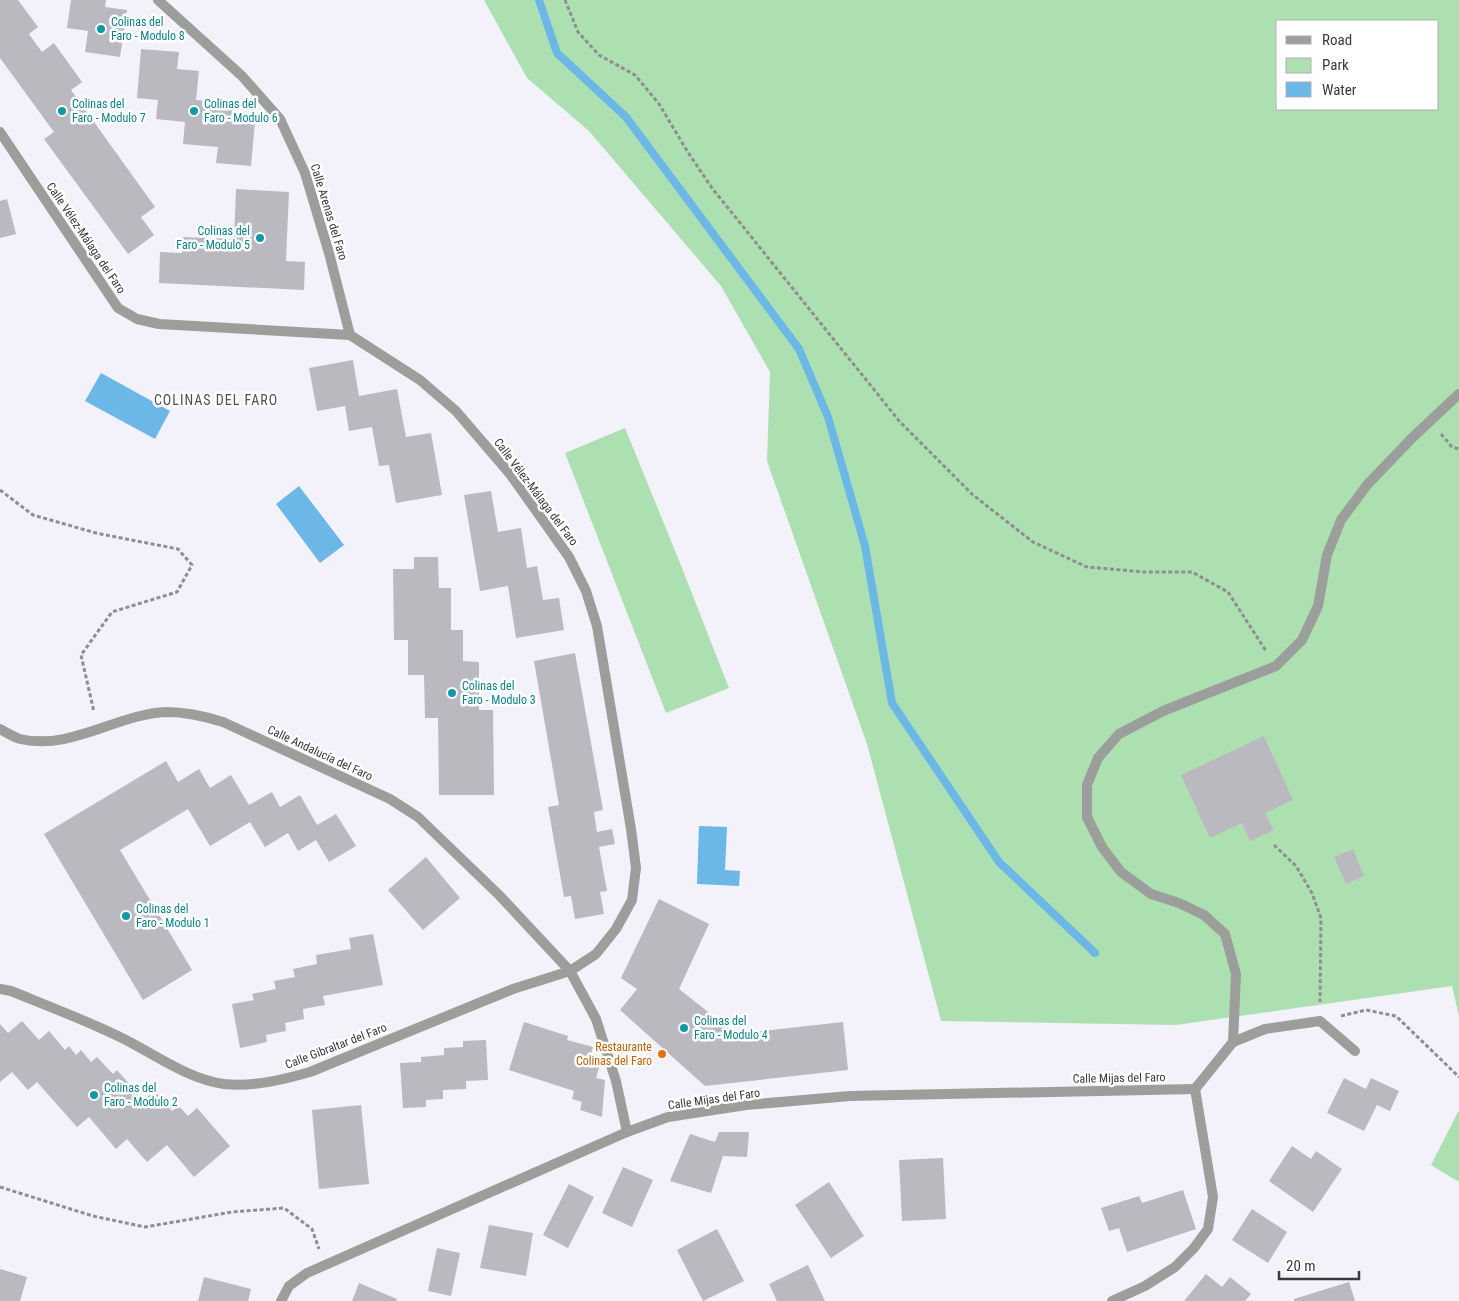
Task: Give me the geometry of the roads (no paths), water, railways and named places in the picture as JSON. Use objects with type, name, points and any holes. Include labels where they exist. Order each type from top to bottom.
[{"type":"street","name":"Calle Arenas del Faro","points":[[158,0],[242,76],[280,119],[305,173],[329,253],[350,335]]},
{"type":"street","name":"Calle Vélez-Málaga del Faro","points":[[0,132],[118,308],[137,319],[159,324],[350,335],[420,380],[456,411],[510,474],[569,557],[586,591],[597,626],[636,868],[632,900],[616,929],[596,954],[570,971]]},
{"type":"street","points":[[1233,1042],[1236,974],[1225,934],[1204,915],[1179,903],[1151,894],[1121,872],[1102,847],[1087,817],[1086,785],[1098,758],[1119,734],[1163,711],[1276,666],[1302,640],[1318,606],[1327,555],[1341,520],[1368,485],[1412,438],[1459,394]]},
{"type":"street","name":"Calle Andalucía del Faro","points":[[0,729],[19,739],[38,742],[99,730],[141,716],[165,712],[193,714],[223,722],[390,799],[418,817],[498,894],[570,971]]},
{"type":"street","name":"Calle Gibraltar del Faro","points":[[0,989],[119,1036],[192,1075],[223,1084],[250,1084],[282,1080],[310,1072],[513,989],[570,971]]},
{"type":"street","points":[[570,971],[596,1019],[616,1081],[627,1132]]},
{"type":"street","points":[[1112,1301],[1145,1286],[1175,1267],[1194,1248],[1208,1229],[1213,1198],[1195,1089],[1233,1042],[1265,1029],[1320,1021],[1355,1051]]},
{"type":"street","name":"Calle Mijas del Faro","points":[[281,1301],[289,1286],[307,1273],[627,1132],[668,1117],[746,1105],[850,1096],[1195,1089]]},
{"type":"water","points":[[101,373],[170,411],[155,439],[85,401]]},
{"type":"water","points":[[299,486],[344,545],[320,563],[276,504]]},
{"type":"water","points":[[699,826],[727,827],[725,870],[740,871],[739,886],[697,884]]},
{"type":"waterway","points":[[539,0],[557,53],[626,117],[799,349],[828,417],[865,546],[892,703],[999,862],[1095,953]]},
{"type":"place","name":"Colinas del Faro - Modulo 8","points":[[101,29]]},
{"type":"place","name":"Colinas del Faro - Modulo 7","points":[[62,111]]},
{"type":"place","name":"Colinas del Faro - Modulo 6","points":[[194,111]]},
{"type":"place","name":"Colinas del Faro - Modulo 5","points":[[260,238]]},
{"type":"place","name":"Colinas del Faro - Modulo 3","points":[[452,693]]},
{"type":"place","name":"Colinas del Faro - Modulo 1","points":[[126,916]]},
{"type":"place","name":"Colinas del Faro - Modulo 4","points":[[684,1028]]},
{"type":"place","name":"Restaurante Colinas del Faro","points":[[662,1054]]},
{"type":"place","name":"Colinas del Faro - Modulo 2","points":[[94,1095]]},
{"type":"district","name":"COLINAS DEL FARO","points":[[216,400]]}]
